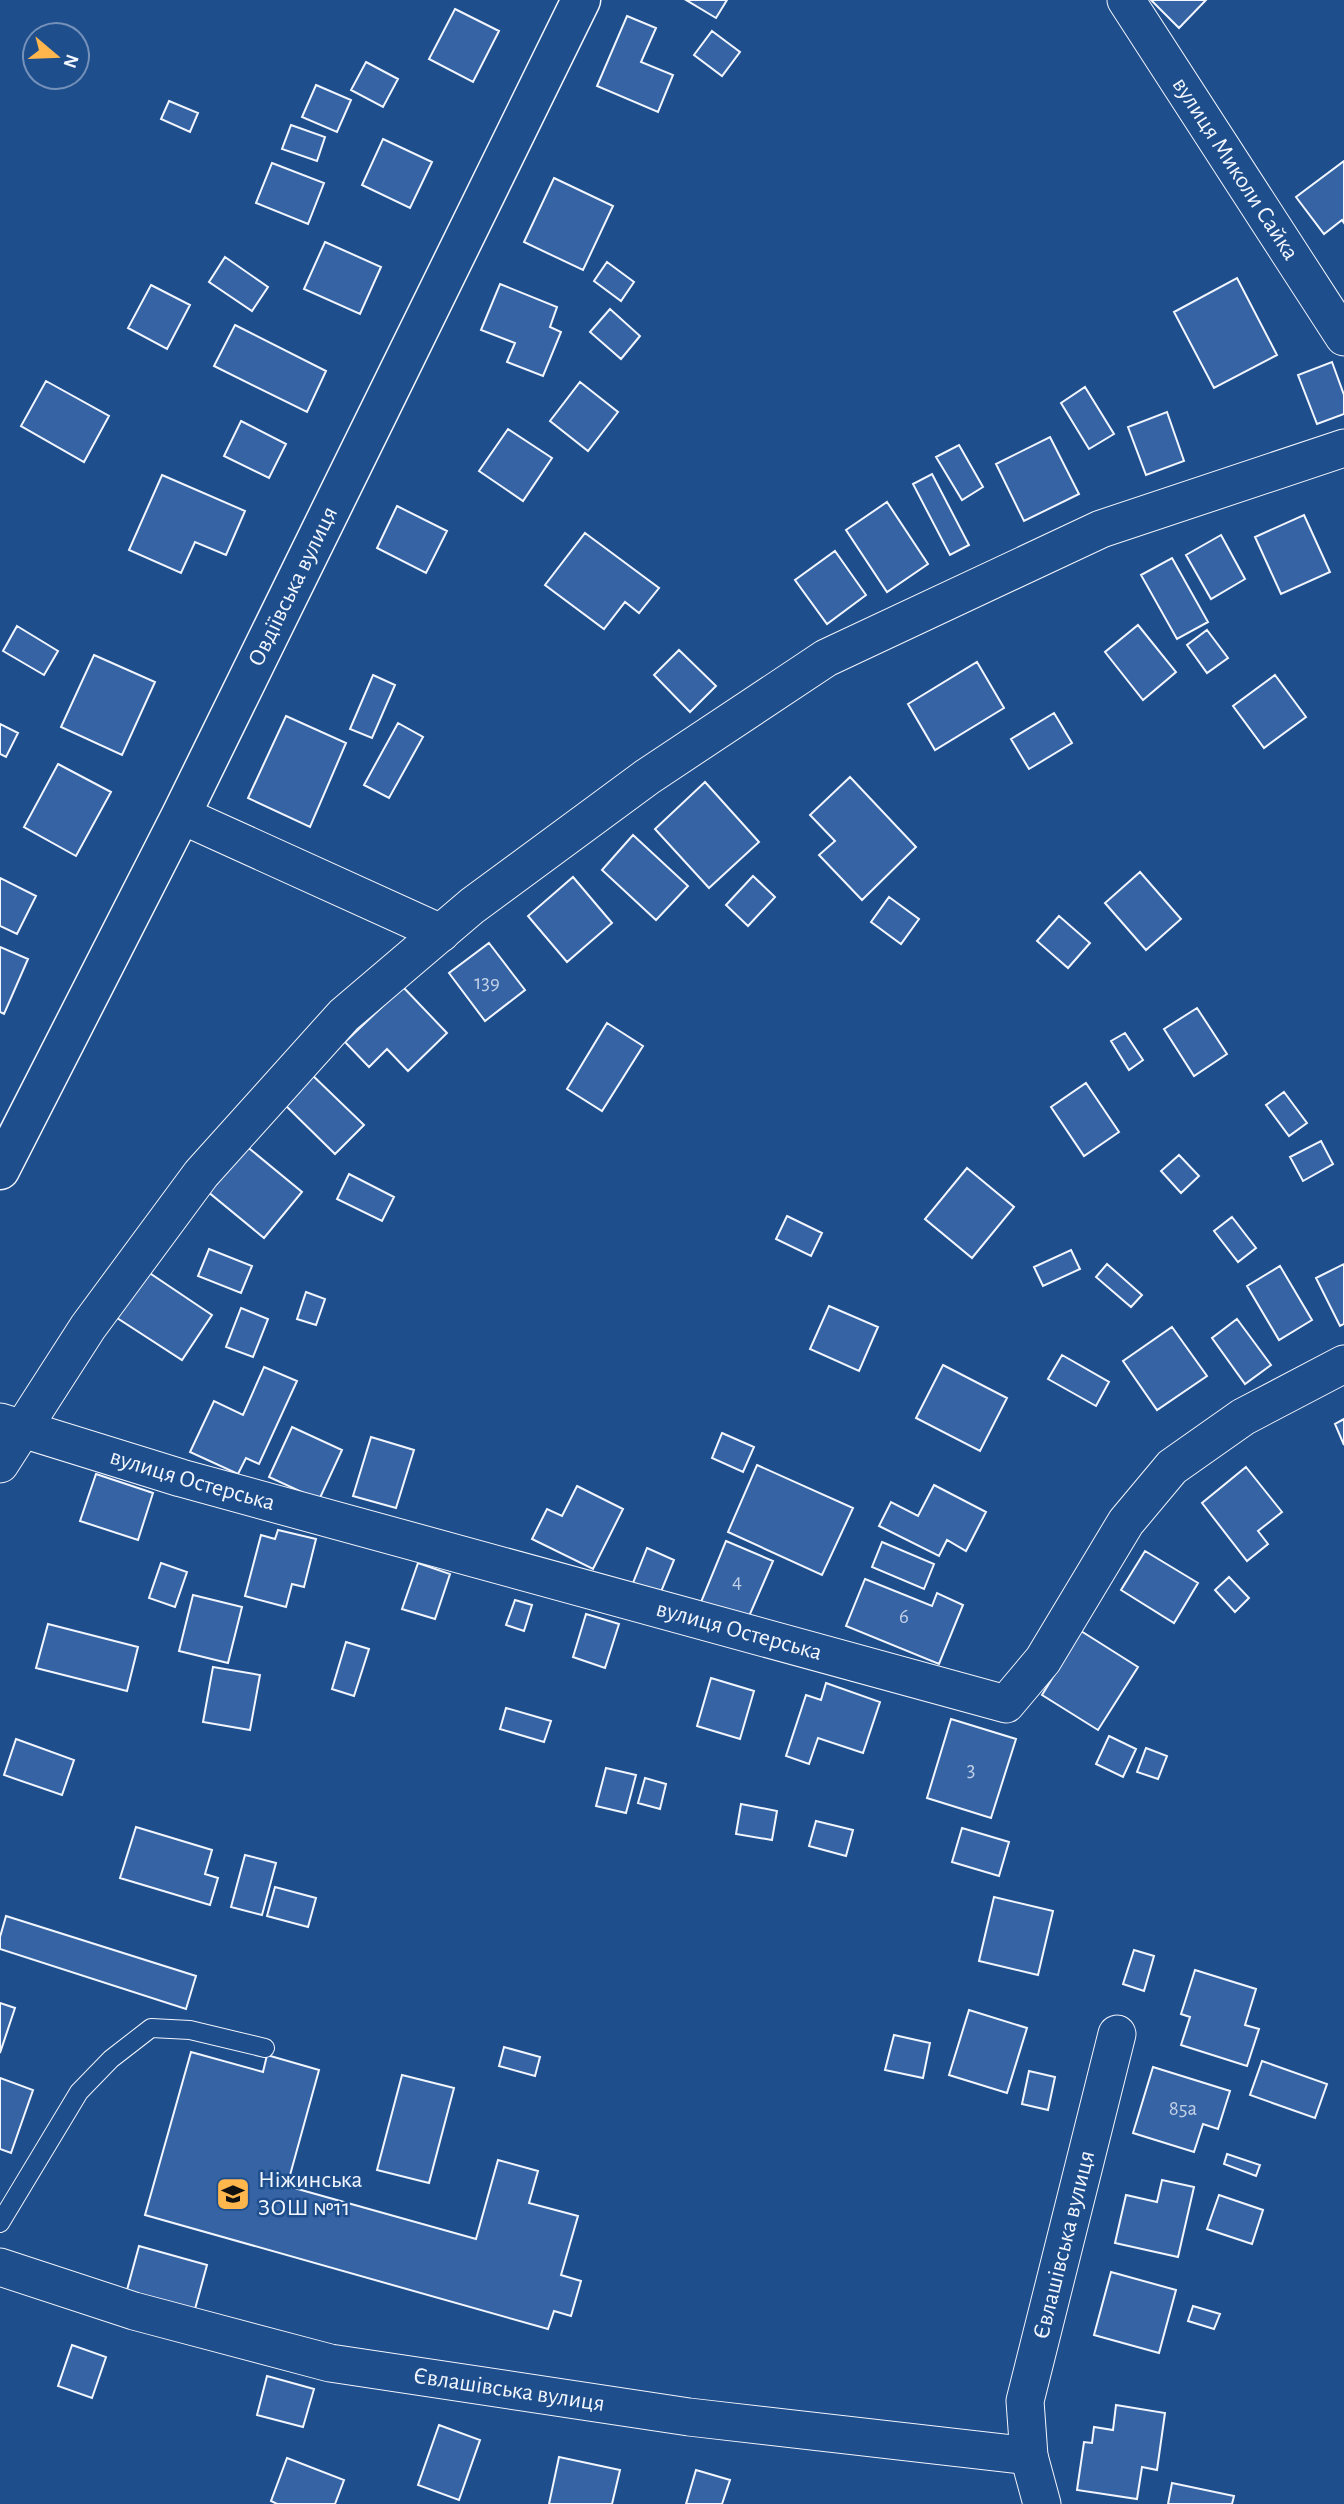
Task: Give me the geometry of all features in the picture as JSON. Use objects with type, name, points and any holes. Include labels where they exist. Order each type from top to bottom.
[{"type":"main road","name":"Овдіївська вулиця","points":[[0,1170],[181,815],[580,0]]},
{"type":"street","name":"вулиця Миколи Сайка","points":[[1126,0],[1344,337]]},
{"type":"street","points":[[0,1464],[10,1425],[88,1326],[201,1174],[344,1015],[472,906],[647,777],[826,659],[1101,529],[1344,448]]},
{"type":"street","points":[[181,815],[441,933]]},
{"type":"street","name":"вулиця Остерська","points":[[10,1425],[181,1478],[1006,1704],[1043,1660],[1126,1522],[1172,1467],[1243,1417],[1344,1364]]},
{"type":"street","name":"Євлашівська вулиця","points":[[1042,2504],[1029,2456],[1025,2402],[1117,2034]]},
{"type":"street","name":"Євлашівська вулиця","points":[[0,2267],[134,2311],[331,2363],[689,2417],[1029,2456]]},
{"type":"lane","points":[[0,2222],[79,2092],[111,2059],[151,2028],[190,2030],[265,2048]]},
{"type":"building","points":[[686,0],[727,0],[716,18]]},
{"type":"building","points":[[1151,0],[1206,0],[1179,28]]},
{"type":"building","points":[[455,9],[499,31],[473,82],[429,59]]},
{"type":"building","points":[[627,16],[656,28],[641,62],[673,75],[658,112],[597,86]]},
{"type":"building","points":[[712,31],[740,52],[722,76],[694,55]]},
{"type":"building","points":[[366,62],[398,79],[383,107],[351,90]]},
{"type":"building","points":[[316,85],[351,100],[337,132],[302,117]]},
{"type":"building","points":[[169,101],[198,113],[190,132],[161,119]]},
{"type":"building","points":[[291,125],[325,137],[317,161],[282,149]]},
{"type":"building","points":[[383,139],[432,162],[410,208],[362,185]]},
{"type":"building","points":[[1344,161],[1344,223],[1342,220],[1324,234],[1296,197]]},
{"type":"building","points":[[272,163],[324,183],[308,224],[256,203]]},
{"type":"building","points":[[554,178],[613,206],[583,270],[524,242]]},
{"type":"building","points":[[325,242],[381,267],[360,314],[304,289]]},
{"type":"building","points":[[225,257],[268,287],[252,311],[209,282]]},
{"type":"building","points":[[607,262],[634,282],[621,301],[594,281]]},
{"type":"building","points":[[1237,278],[1277,355],[1214,388],[1174,312]]},
{"type":"building","points":[[500,284],[557,307],[550,327],[561,332],[543,376],[507,362],[515,343],[481,330]]},
{"type":"building","points":[[151,285],[190,305],[167,349],[128,328]]},
{"type":"building","points":[[610,309],[640,336],[621,359],[590,332]]},
{"type":"building","points":[[235,325],[326,371],[307,412],[214,366]]},
{"type":"building","points":[[1332,362],[1344,395],[1344,414],[1317,424],[1298,375]]},
{"type":"building","points":[[46,381],[109,416],[84,462],[21,426]]},
{"type":"building","points":[[580,382],[618,412],[588,451],[550,421]]},
{"type":"building","points":[[1085,387],[1114,434],[1089,449],[1061,403]]},
{"type":"building","points":[[1167,412],[1184,461],[1146,475],[1128,427]]},
{"type":"building","points":[[241,421],[286,444],[269,478],[224,456]]},
{"type":"building","points":[[508,429],[552,458],[523,501],[479,471]]},
{"type":"building","points":[[1050,437],[1079,494],[1024,521],[996,464]]},
{"type":"building","points":[[959,445],[983,487],[962,500],[936,457]]},
{"type":"building","points":[[932,474],[969,545],[950,555],[913,484]]},
{"type":"building","points":[[162,475],[245,511],[226,555],[195,542],[181,573],[129,550]]},
{"type":"building","points":[[887,502],[928,564],[887,592],[846,530]]},
{"type":"building","points":[[397,506],[447,531],[426,573],[377,548]]},
{"type":"building","points":[[1304,515],[1330,572],[1281,594],[1255,537]]},
{"type":"building","points":[[585,533],[659,588],[639,613],[625,602],[604,629],[545,585]]},
{"type":"building","points":[[1221,535],[1245,579],[1211,599],[1186,555]]},
{"type":"building","points":[[835,551],[866,595],[827,624],[795,580]]},
{"type":"building","points":[[1172,558],[1208,622],[1177,639],[1141,575]]},
{"type":"building","points":[[1138,625],[1176,672],[1143,700],[1105,652]]},
{"type":"building","points":[[17,626],[58,651],[44,675],[3,651]]},
{"type":"building","points":[[1207,630],[1228,658],[1207,673],[1187,645]]},
{"type":"building","points":[[679,650],[716,686],[690,712],[654,675]]},
{"type":"building","points":[[94,655],[155,682],[122,755],[61,727]]},
{"type":"building","points":[[977,662],[1004,708],[935,750],[908,704]]},
{"type":"building","points":[[373,675],[395,685],[372,738],[350,729]]},
{"type":"building","points":[[1275,675],[1306,717],[1264,748],[1233,706]]},
{"type":"building","points":[[1054,713],[1072,743],[1029,769],[1011,739]]},
{"type":"building","points":[[286,716],[346,743],[310,827],[248,798]]},
{"type":"building","points":[[398,723],[423,737],[389,798],[364,785]]},
{"type":"building","points":[[0,724],[18,733],[6,757],[0,754]]},
{"type":"building","points":[[58,764],[111,792],[76,856],[24,827]]},
{"type":"building","points":[[850,777],[916,847],[862,900],[819,855],[835,841],[810,815]]},
{"type":"building","points":[[705,782],[759,842],[709,888],[655,829]]},
{"type":"building","points":[[633,835],[688,886],[656,920],[602,870]]},
{"type":"building","points":[[1140,872],[1181,919],[1146,950],[1105,903]]},
{"type":"building","points":[[753,876],[775,897],[748,926],[726,905]]},
{"type":"building","points":[[573,877],[612,923],[567,962],[528,916]]},
{"type":"building","points":[[0,878],[36,896],[17,934],[0,926]]},
{"type":"building","points":[[889,897],[919,919],[901,944],[871,922]]},
{"type":"building","points":[[1059,916],[1090,943],[1068,968],[1037,941]]},
{"type":"building","points":[[489,943],[525,990],[485,1021],[449,973]]},
{"type":"building","points":[[0,947],[28,959],[4,1014],[0,1012]]},
{"type":"building","points":[[403,987],[447,1033],[408,1071],[387,1049],[369,1067],[345,1042]]},
{"type":"building","points":[[1197,1008],[1227,1054],[1194,1076],[1164,1029]]},
{"type":"building","points":[[607,1023],[643,1046],[602,1111],[567,1089]]},
{"type":"building","points":[[1125,1033],[1143,1060],[1129,1070],[1111,1041]]},
{"type":"building","points":[[308,1071],[364,1125],[335,1154],[280,1100]]},
{"type":"building","points":[[1086,1083],[1119,1132],[1084,1156],[1051,1107]]},
{"type":"building","points":[[1284,1092],[1307,1123],[1289,1136],[1266,1105]]},
{"type":"building","points":[[1321,1141],[1333,1164],[1303,1181],[1290,1157]]},
{"type":"building","points":[[245,1145],[302,1192],[264,1238],[207,1191]]},
{"type":"building","points":[[1179,1155],[1199,1176],[1181,1193],[1161,1171]]},
{"type":"building","points":[[967,1168],[1014,1207],[972,1258],[925,1219]]},
{"type":"building","points":[[349,1174],[394,1197],[382,1221],[337,1199]]},
{"type":"building","points":[[787,1216],[822,1233],[811,1256],[776,1239]]},
{"type":"building","points":[[1232,1217],[1256,1248],[1238,1262],[1214,1231]]},
{"type":"building","points":[[209,1249],[252,1266],[241,1293],[198,1276]]},
{"type":"building","points":[[1071,1250],[1080,1269],[1043,1286],[1034,1267]]},
{"type":"building","points":[[1107,1264],[1142,1295],[1131,1307],[1096,1277]]},
{"type":"building","points":[[1344,1264],[1344,1324],[1340,1326],[1316,1278]]},
{"type":"building","points":[[1280,1266],[1312,1320],[1279,1340],[1247,1286]]},
{"type":"building","points":[[145,1270],[212,1315],[182,1360],[114,1316]]},
{"type":"building","points":[[306,1292],[325,1299],[316,1325],[297,1319]]},
{"type":"building","points":[[829,1306],[878,1327],[859,1371],[810,1349]]},
{"type":"building","points":[[241,1308],[268,1319],[253,1357],[226,1347]]},
{"type":"building","points":[[1237,1319],[1271,1365],[1245,1384],[1212,1338]]},
{"type":"building","points":[[1172,1327],[1207,1376],[1157,1410],[1123,1361]]},
{"type":"building","points":[[1062,1355],[1109,1382],[1096,1406],[1048,1379]]},
{"type":"building","points":[[943,1365],[1007,1398],[980,1451],[916,1418]]},
{"type":"building","points":[[264,1367],[297,1381],[259,1464],[246,1458],[238,1474],[190,1452],[214,1401],[243,1415]]},
{"type":"building","points":[[1344,1419],[1344,1445],[1335,1424]]},
{"type":"building","points":[[292,1427],[342,1450],[319,1500],[269,1477]]},
{"type":"building","points":[[722,1433],[754,1447],[743,1472],[712,1458]]},
{"type":"building","points":[[371,1437],[414,1450],[396,1508],[353,1496]]},
{"type":"building","points":[[757,1465],[853,1508],[822,1575],[728,1532]]},
{"type":"building","points":[[1246,1467],[1282,1512],[1258,1531],[1268,1544],[1247,1561],[1202,1503]]},
{"type":"building","points":[[96,1474],[153,1493],[138,1540],[80,1521]]},
{"type":"building","points":[[934,1485],[986,1512],[966,1551],[947,1540],[939,1556],[879,1526],[891,1502],[918,1516]]},
{"type":"building","points":[[577,1486],[623,1509],[593,1569],[532,1539],[547,1509],[562,1516]]},
{"type":"building","points":[[278,1530],[316,1539],[304,1587],[292,1584],[286,1607],[245,1596],[261,1535],[275,1539]]},
{"type":"building","points":[[726,1541],[773,1561],[747,1621],[701,1602]]},
{"type":"building","points":[[882,1542],[934,1564],[924,1589],[872,1567]]},
{"type":"building","points":[[647,1548],[674,1560],[658,1599],[631,1588]]},
{"type":"building","points":[[1145,1551],[1198,1583],[1174,1623],[1121,1590]]},
{"type":"building","points":[[161,1563],[187,1572],[175,1607],[149,1598]]},
{"type":"building","points":[[418,1563],[450,1574],[435,1619],[402,1609]]},
{"type":"building","points":[[1229,1577],[1249,1598],[1235,1612],[1215,1590]]},
{"type":"building","points":[[865,1579],[932,1606],[937,1593],[963,1605],[939,1664],[846,1626]]},
{"type":"building","points":[[193,1595],[242,1607],[228,1663],[179,1651]]},
{"type":"building","points":[[515,1600],[532,1605],[524,1631],[506,1625]]},
{"type":"building","points":[[586,1614],[619,1624],[605,1668],[573,1657]]},
{"type":"building","points":[[48,1624],[138,1647],[127,1691],[36,1668]]},
{"type":"building","points":[[1081,1631],[1138,1667],[1098,1730],[1042,1695]]},
{"type":"building","points":[[346,1642],[369,1649],[354,1696],[332,1689]]},
{"type":"building","points":[[213,1667],[260,1675],[250,1730],[203,1722]]},
{"type":"building","points":[[711,1678],[754,1691],[740,1739],[697,1726]]},
{"type":"building","points":[[826,1683],[880,1702],[863,1753],[818,1738],[809,1764],[786,1756],[806,1695],[821,1700]]},
{"type":"building","points":[[506,1708],[551,1721],[544,1742],[500,1729]]},
{"type":"building","points":[[951,1719],[1016,1739],[991,1818],[927,1798]]},
{"type":"building","points":[[1109,1736],[1136,1749],[1123,1777],[1096,1764]]},
{"type":"building","points":[[16,1739],[74,1760],[62,1795],[4,1775]]},
{"type":"building","points":[[1146,1748],[1167,1756],[1158,1779],[1137,1772]]},
{"type":"building","points":[[606,1768],[636,1775],[626,1813],[596,1806]]},
{"type":"building","points":[[645,1778],[666,1784],[660,1809],[638,1803]]},
{"type":"building","points":[[741,1804],[777,1811],[772,1840],[736,1834]]},
{"type":"building","points":[[816,1821],[853,1830],[846,1856],[809,1846]]},
{"type":"building","points":[[136,1827],[212,1850],[205,1874],[218,1878],[210,1905],[120,1878]]},
{"type":"building","points":[[962,1828],[1009,1842],[999,1876],[952,1862]]},
{"type":"building","points":[[245,1855],[276,1863],[262,1915],[231,1907]]},
{"type":"building","points":[[275,1887],[316,1898],[308,1927],[267,1916]]},
{"type":"building","points":[[994,1897],[1053,1911],[1038,1975],[979,1961]]},
{"type":"building","points":[[6,1916],[196,1976],[186,2009],[0,1949],[0,1937]]},
{"type":"building","points":[[1134,1950],[1154,1956],[1144,1991],[1123,1984]]},
{"type":"building","points":[[1195,1970],[1256,1989],[1245,2025],[1259,2029],[1247,2066],[1181,2045],[1190,2017],[1181,2014]]},
{"type":"building","points":[[0,2003],[15,2008],[0,2053]]},
{"type":"building","points":[[969,2010],[1027,2028],[1007,2093],[949,2075]]},
{"type":"building","points":[[894,2035],[930,2043],[923,2078],[885,2070]]},
{"type":"building","points":[[504,2047],[540,2057],[535,2076],[499,2066]]},
{"type":"building","name":"Ніжинська ЗОШ №11","points":[[191,2052],[263,2072],[267,2055],[319,2070],[287,2186],[476,2239],[498,2160],[538,2171],[529,2203],[578,2216],[561,2275],[581,2281],[571,2316],[554,2311],[548,2329],[145,2215]]},
{"type":"building","points":[[1262,2061],[1327,2084],[1315,2118],[1250,2095]]},
{"type":"building","points":[[1153,2067],[1230,2091],[1218,2129],[1203,2124],[1194,2152],[1133,2133]]},
{"type":"building","points":[[1029,2071],[1055,2077],[1048,2110],[1022,2104]]},
{"type":"building","points":[[402,2075],[454,2088],[429,2183],[377,2170]]},
{"type":"building","points":[[0,2078],[33,2090],[11,2153],[0,2149]]},
{"type":"building","points":[[1227,2154],[1260,2165],[1256,2176],[1224,2164]]},
{"type":"building","points":[[1162,2180],[1194,2187],[1178,2257],[1115,2243],[1126,2195],[1157,2202]]},
{"type":"building","points":[[1219,2195],[1263,2210],[1252,2244],[1207,2229]]},
{"type":"building","points":[[139,2246],[207,2265],[192,2320],[124,2301]]},
{"type":"building","points":[[1111,2272],[1176,2290],[1159,2353],[1094,2335]]},
{"type":"building","points":[[1193,2306],[1220,2314],[1214,2329],[1188,2321]]},
{"type":"building","points":[[72,2345],[106,2357],[92,2398],[58,2386]]},
{"type":"building","points":[[267,2376],[314,2389],[303,2427],[257,2415]]},
{"type":"building","points":[[1116,2405],[1165,2413],[1157,2470],[1142,2467],[1137,2499],[1077,2490],[1084,2442],[1092,2443],[1094,2427],[1113,2430]]},
{"type":"building","points":[[439,2425],[480,2440],[459,2500],[418,2485]]},
{"type":"building","points":[[559,2457],[620,2470],[612,2504],[549,2504]]},
{"type":"building","points":[[287,2458],[344,2480],[335,2504],[277,2504],[271,2501]]},
{"type":"building","points":[[696,2470],[730,2480],[722,2504],[686,2504]]},
{"type":"building","points":[[1172,2483],[1234,2496],[1232,2504],[1168,2504]]},
{"type":"place","name":"Ніжинська ЗОШ №11","points":[[233,2194]]}]
